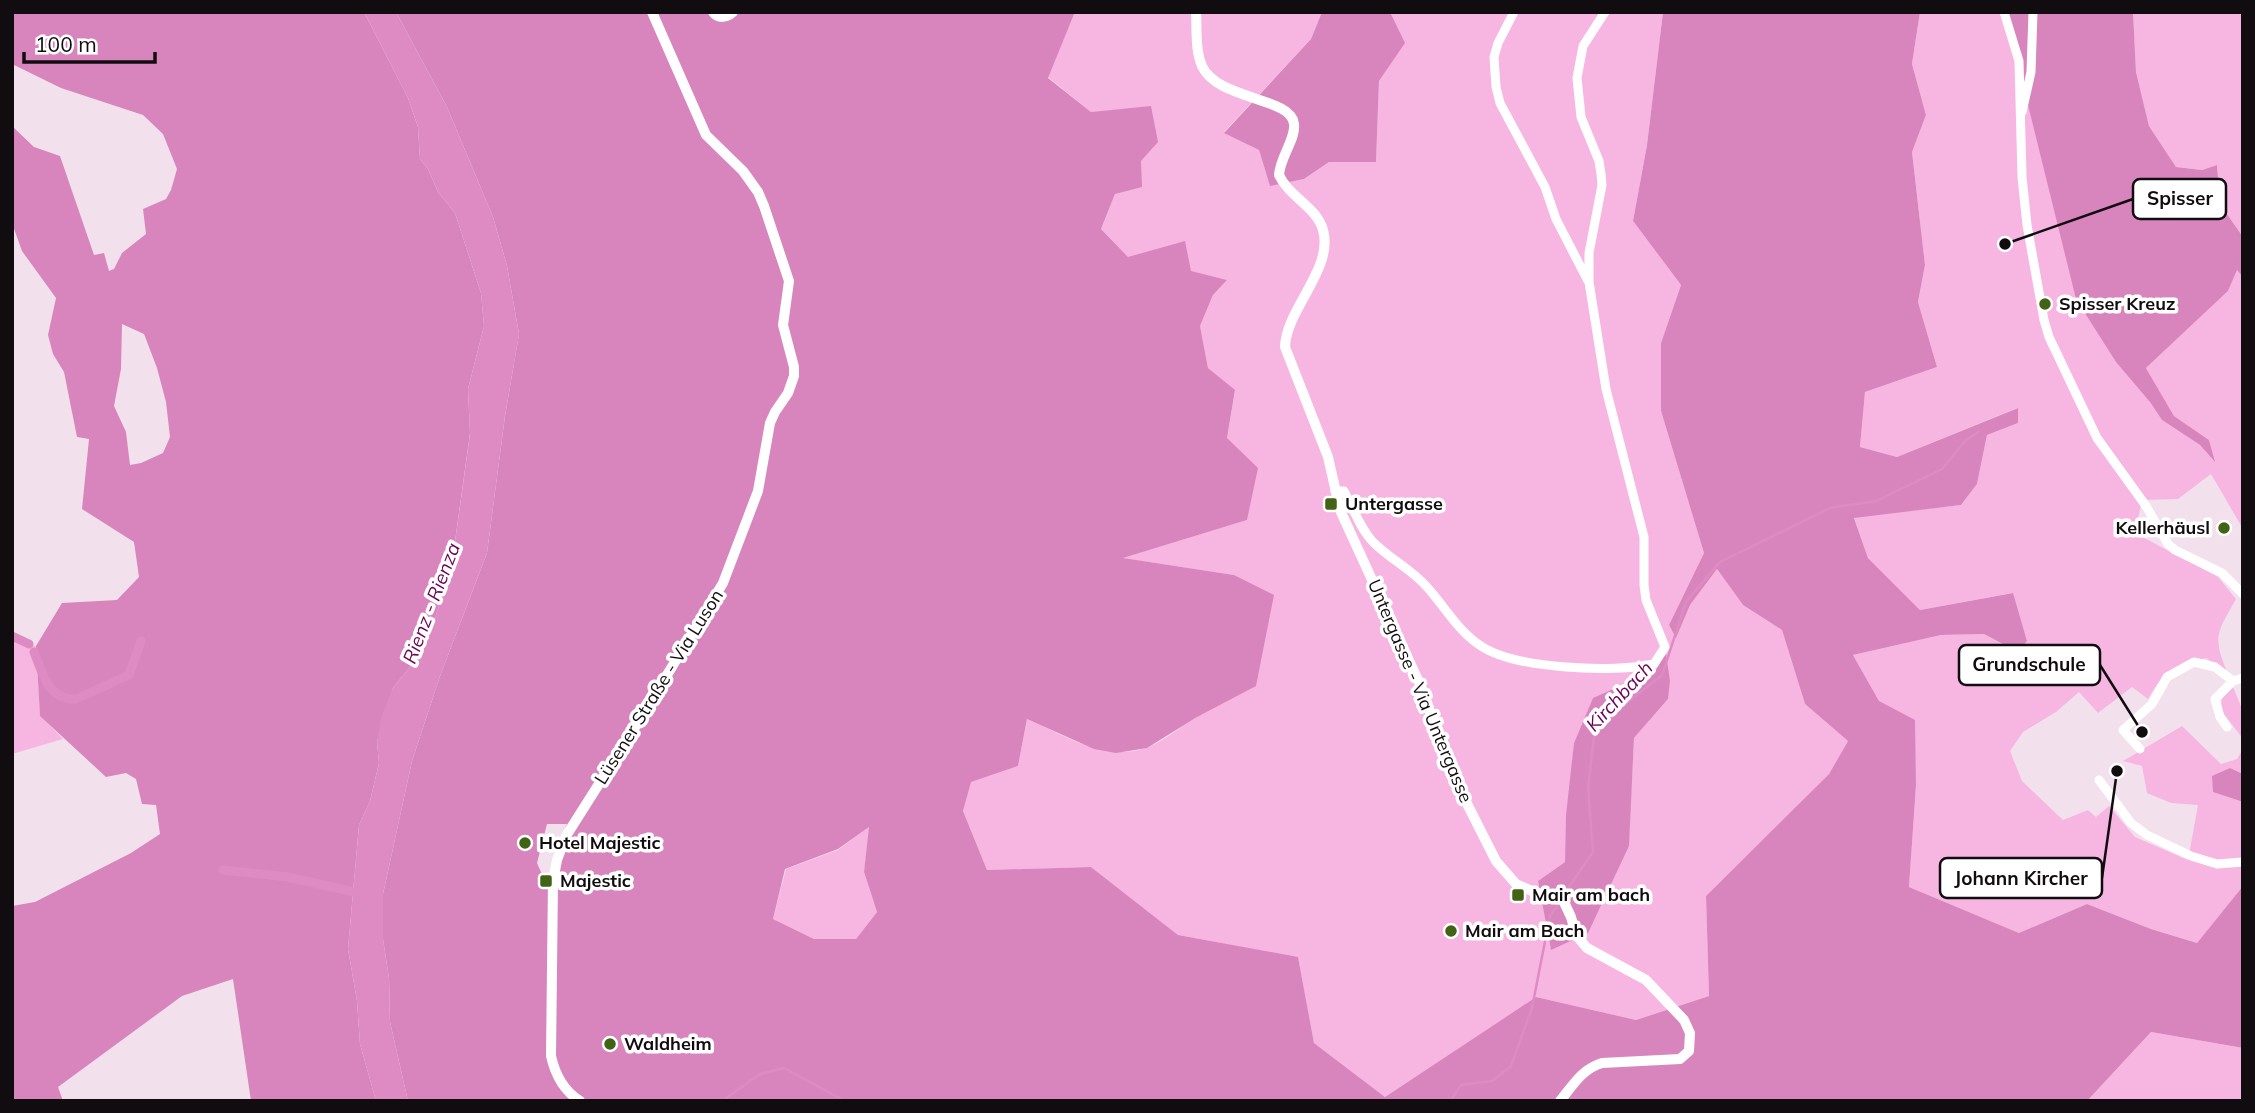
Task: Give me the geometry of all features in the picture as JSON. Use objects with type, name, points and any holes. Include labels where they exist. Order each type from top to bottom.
[{"type":"street","name":"Lüsener Straße - Via Luson","points":[[580,1101],[564,1087],[551,1056],[553,881],[557,860],[566,836],[723,583],[758,491],[770,424],[788,393],[794,376],[783,325],[789,281],[764,206],[743,171],[706,135],[652,12]]},
{"type":"street","points":[[713,12],[720,17],[727,17],[733,12]]},
{"type":"street","name":"Untergasse - Via Untergasse","points":[[1196,12],[1199,55],[1206,72],[1240,95],[1283,107],[1293,119],[1293,133],[1283,155],[1279,175],[1288,190],[1317,216],[1324,232],[1324,241],[1319,266],[1288,330],[1285,347],[1325,448],[1340,510],[1423,691],[1451,772],[1496,861],[1516,884],[1535,893],[1557,895],[1563,900],[1580,942],[1646,980],[1684,1020],[1690,1033],[1689,1051],[1679,1059],[1602,1063],[1591,1066],[1560,1101]]},
{"type":"street","name":"Untergasse - Via Untergasse","points":[[1514,12],[1494,57],[1500,103],[1545,187],[1556,219],[1589,282]]},
{"type":"street","name":"Untergasse - Via Untergasse","points":[[1335,491],[1344,491],[1372,541],[1426,586],[1468,636],[1494,654],[1511,660],[1550,665],[1636,668],[1654,664],[1665,647],[1646,600],[1644,537],[1606,389],[1589,282],[1589,253],[1602,185],[1599,162],[1581,117],[1577,78],[1583,46],[1605,12]]},
{"type":"street","points":[[2004,12],[2019,61],[2022,177],[2027,225],[2044,320],[2086,420],[2112,461],[2146,506],[2168,544],[2222,573],[2243,594]]},
{"type":"street","points":[[2020,121],[2031,72],[2033,12]]},
{"type":"street","points":[[2140,749],[2123,730],[2151,704],[2167,677],[2194,662],[2215,667],[2232,681]]},
{"type":"street","points":[[2227,727],[2216,707],[2215,699],[2232,681],[2243,678]]},
{"type":"street","points":[[2099,780],[2131,823],[2147,835],[2191,856],[2217,864],[2243,862]]},
{"type":"shaded area","points":[[12,12],[364,12],[408,98],[418,127],[420,159],[428,169],[438,192],[455,213],[481,293],[484,326],[468,389],[470,433],[453,556],[435,619],[414,662],[393,688],[377,742],[379,763],[370,801],[359,825],[348,949],[357,1001],[360,1044],[376,1101],[251,1101],[233,979],[182,996],[58,1087],[63,1101],[12,1101],[12,906],[35,902],[131,853],[160,834],[156,805],[142,804],[136,779],[126,773],[106,777],[40,716],[36,646],[62,603],[117,600],[139,577],[134,542],[82,509],[89,439],[77,437],[64,372],[53,354],[48,335],[56,298],[22,251],[12,223],[12,126],[34,147],[60,156],[94,255],[104,253],[109,271],[114,269],[122,253],[146,234],[143,209],[166,199],[177,169],[163,134],[143,115],[61,88],[12,64]],"holes":[[[122,324],[144,334],[166,402],[170,437],[163,453],[130,465],[126,432],[114,406],[121,369]]]},
{"type":"shaded area","points":[[364,12],[396,12],[447,107],[493,217],[507,266],[519,334],[487,553],[440,676],[412,761],[383,894],[383,939],[389,978],[390,1022],[408,1101],[376,1101],[360,1044],[357,1001],[348,949],[359,825],[370,801],[379,763],[377,742],[381,718],[393,688],[414,662],[435,619],[453,556],[470,434],[468,389],[484,326],[481,293],[455,213],[438,192],[428,169],[420,159],[418,127],[408,98]]},
{"type":"shaded area","points":[[396,12],[1075,12],[1048,78],[1091,112],[1151,106],[1158,142],[1141,161],[1142,187],[1115,194],[1101,229],[1128,257],[1185,241],[1191,271],[1227,280],[1213,295],[1200,326],[1208,368],[1235,390],[1227,438],[1258,468],[1247,520],[1123,558],[1234,575],[1274,595],[1256,686],[1197,717],[1147,748],[1116,753],[1094,749],[1027,719],[1018,766],[971,782],[963,811],[987,870],[1091,867],[1178,935],[1298,957],[1314,1043],[1385,1097],[1536,997],[1636,1020],[1709,996],[1706,896],[1829,774],[1848,741],[1805,704],[1782,630],[1743,605],[1717,569],[1690,605],[1676,638],[1669,625],[1704,553],[1661,411],[1661,343],[1681,285],[1633,221],[1647,145],[1663,12],[1920,12],[1912,64],[1926,115],[1912,152],[1925,265],[1918,302],[1937,367],[1865,392],[1860,447],[1897,457],[2018,408],[2018,423],[1987,435],[1977,484],[1961,505],[1854,518],[1868,558],[1920,610],[2013,593],[2027,641],[2018,652],[1984,634],[1941,635],[1853,655],[1879,701],[1915,720],[1916,785],[1909,887],[2019,933],[2087,904],[2151,929],[2197,943],[2243,886],[2243,1048],[2151,1032],[2087,1101],[408,1101],[390,1022],[389,978],[383,939],[383,894],[412,761],[440,676],[487,553],[519,334],[507,266],[493,217],[447,107]],"holes":[[[547,824],[567,824],[559,842],[550,877],[545,881],[537,863]],[[869,827],[864,872],[877,912],[856,939],[814,939],[773,919],[785,869],[838,849]]]},
{"type":"shaded area","points":[[1075,12],[1322,12],[1311,39],[1224,132],[1259,150],[1270,185],[1304,179],[1329,162],[1376,162],[1379,81],[1404,43],[1390,12],[1663,12],[1647,145],[1633,221],[1681,285],[1661,343],[1661,411],[1704,553],[1669,625],[1676,637],[1690,605],[1717,569],[1743,605],[1782,630],[1805,704],[1848,741],[1829,774],[1706,896],[1709,996],[1636,1020],[1536,997],[1385,1097],[1314,1043],[1298,958],[1178,935],[1091,867],[987,870],[963,811],[970,782],[1018,766],[1027,719],[1085,745],[1115,752],[1146,748],[1197,717],[1234,575],[1122,558],[1247,520],[1227,438],[1235,391],[1208,368],[1200,326],[1213,295],[1227,280],[1128,257],[1101,229],[1115,194],[1141,161],[1151,107],[1091,112],[1048,77]],"holes":[[[1663,658],[1668,699],[1634,738],[1632,780],[1551,949],[1538,881],[1565,862],[1574,743],[1593,699],[1656,670]]]},
{"type":"shaded area","points":[[1322,12],[1390,12],[1405,43],[1379,81],[1376,162],[1329,162],[1304,179],[1270,186],[1259,150],[1224,133],[1311,39]]},
{"type":"shaded area","points":[[1920,12],[2005,12],[2150,402],[2162,420],[2200,445],[2214,461],[2209,440],[2174,416],[2146,368],[2228,291],[2237,269],[2243,277],[2243,529],[2211,474],[2178,499],[2142,500],[2135,533],[2218,577],[2236,599],[2224,620],[2218,643],[2228,674],[2206,658],[2186,663],[2165,675],[2148,699],[2132,687],[2098,713],[2079,692],[2056,712],[2023,732],[2010,751],[2022,781],[2063,820],[2088,810],[2096,817],[2109,806],[2135,837],[2188,860],[2198,805],[2171,803],[2147,793],[2142,766],[2123,761],[2182,726],[2221,764],[2237,759],[2243,749],[2243,774],[2230,768],[2214,792],[2243,802],[2243,886],[2197,943],[2151,929],[2087,904],[2019,933],[1909,887],[1916,785],[1879,701],[1853,655],[1941,635],[1984,634],[2018,652],[2027,641],[2012,593],[1920,610],[1868,558],[1854,517],[1961,505],[1977,484],[1987,435],[2018,423],[2017,408],[1897,457],[1860,447],[1865,392],[1937,367],[1918,302],[1925,265],[1912,152],[1926,115],[1912,64]]},
{"type":"shaded area","points":[[2005,12],[2133,12],[2136,72],[2149,126],[2176,167],[2202,170],[2217,165],[2220,204],[2243,237],[2243,277],[2237,270],[2228,291],[2146,368],[2174,416],[2209,440],[2215,462],[2200,445],[2162,420],[2116,362],[2076,299]]},
{"type":"shaded area","points":[[2133,12],[2243,12],[2243,237],[2220,204],[2217,165],[2202,170],[2176,167],[2149,126],[2136,72]]},
{"type":"shaded area","points":[[12,638],[28,646],[36,646],[40,715],[63,739],[12,754]]},
{"type":"shaded area","points":[[1665,647],[1670,681],[1668,699],[1634,738],[1629,846],[1588,933],[1551,950],[1538,881],[1565,862],[1566,815],[1574,743],[1593,698],[1656,670]]},
{"type":"shaded area","points":[[2233,687],[2243,711],[2243,739],[2221,710],[2222,695]]},
{"type":"shaded area","points":[[2230,768],[2243,774],[2243,802],[2213,792],[2212,776]]},
{"type":"shaded area","points":[[870,826],[864,872],[877,912],[856,939],[814,939],[773,919],[786,869],[838,850]]},
{"type":"shaded area","points":[[2151,1032],[2243,1048],[2243,1101],[2087,1101]]},
{"type":"waterway","name":"Kirchbach","points":[[1562,897],[1593,852],[1588,788],[1594,737],[1623,706],[1662,675],[1686,602],[1720,562],[1830,508],[1876,501],[1942,469],[1966,440],[1979,432]]},
{"type":"waterway","points":[[12,636],[29,644]]},
{"type":"waterway","points":[[34,652],[44,677],[53,690],[59,695],[76,699],[129,675],[141,641]]},
{"type":"waterway","points":[[223,870],[288,877],[363,894]]},
{"type":"waterway","name":"Kirchbach","points":[[1450,1101],[1461,1085],[1492,1081],[1511,1066],[1532,1008],[1550,916],[1559,903]]},
{"type":"waterway","name":"Kirchbach","points":[[722,1101],[760,1074],[784,1068],[845,1101]]},
{"type":"place","name":"Spisser","points":[[2005,244]]},
{"type":"place","name":"Spisser Kreuz","points":[[2045,304]]},
{"type":"place","name":"Untergasse","points":[[1331,504]]},
{"type":"place","name":"Kellerhäusl","points":[[2224,528]]},
{"type":"place","name":"Grundschule","points":[[2142,732]]},
{"type":"place","name":"Johann Kircher","points":[[2117,771]]},
{"type":"place","name":"Hotel Majestic","points":[[525,843]]},
{"type":"place","name":"Majestic","points":[[546,881]]},
{"type":"place","name":"Mair am bach","points":[[1518,895]]},
{"type":"place","name":"Mair am Bach","points":[[1451,931]]},
{"type":"place","name":"Waldheim","points":[[610,1044]]},
{"type":"water label","name":"Rienz - Rienza","points":[[431,603]]}]
